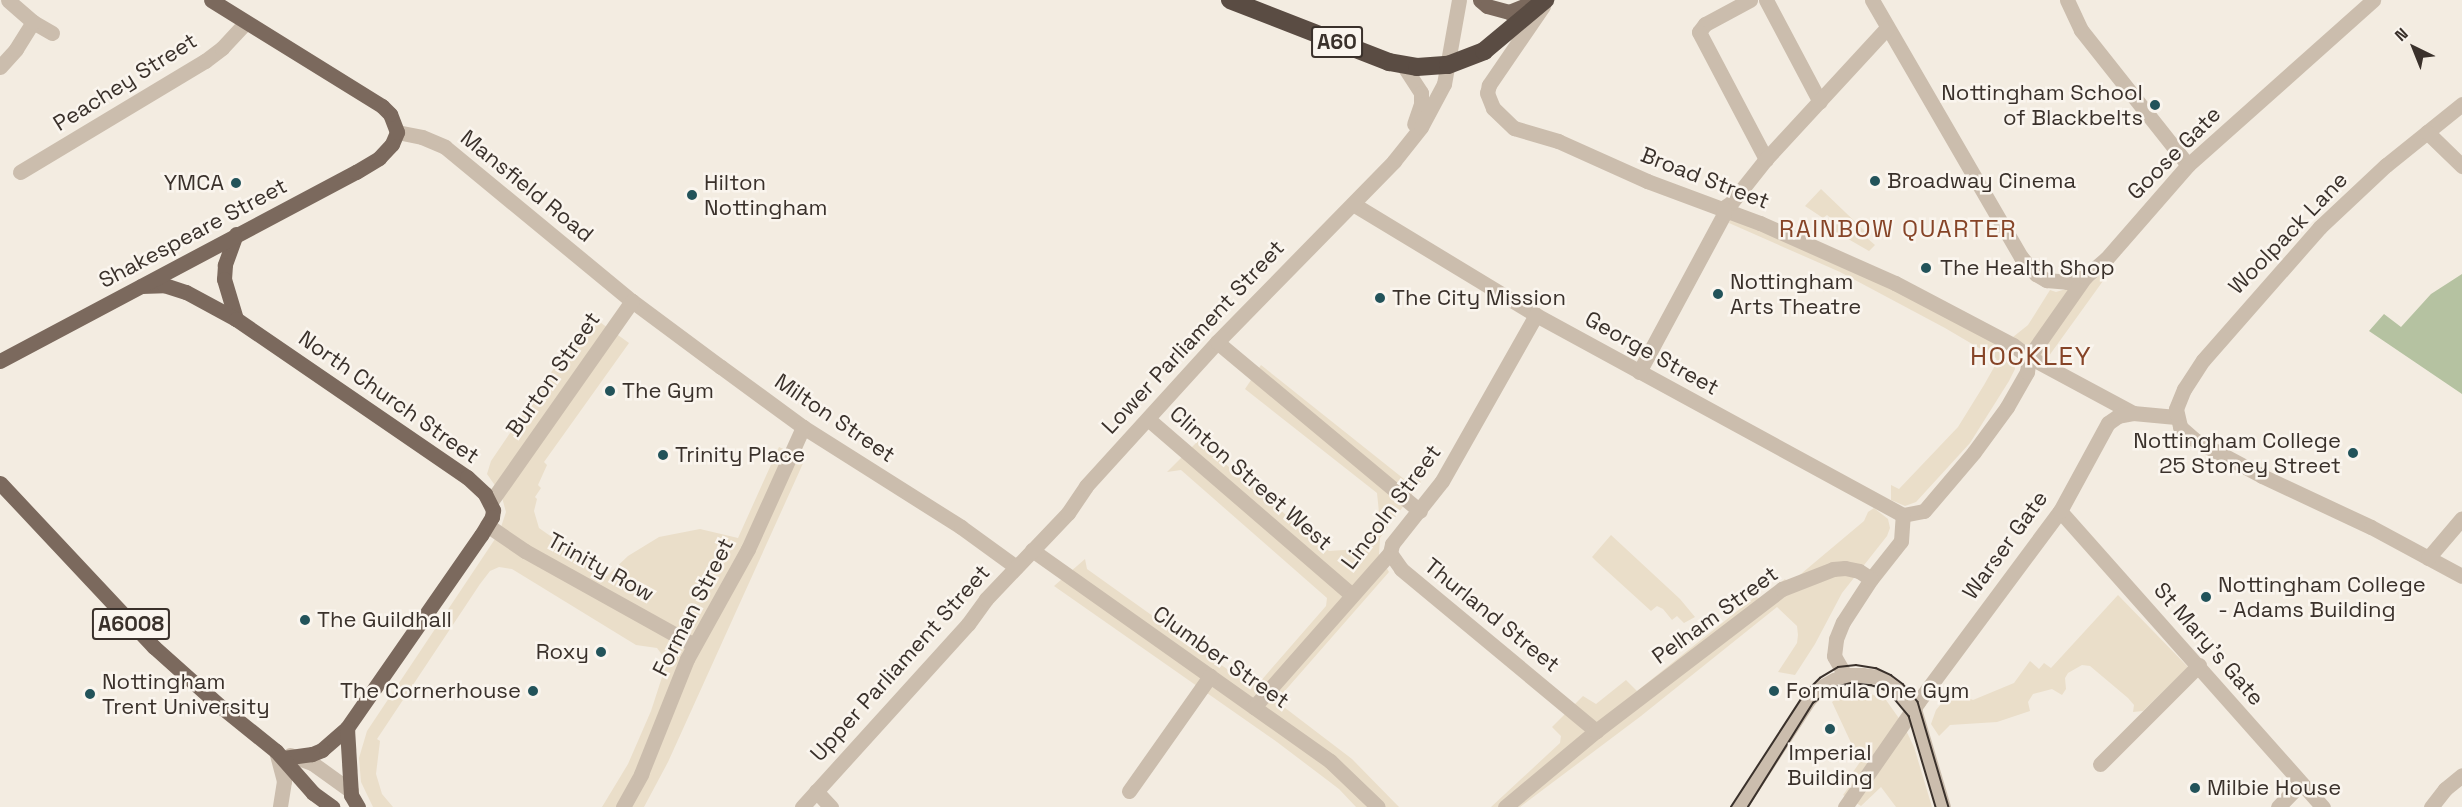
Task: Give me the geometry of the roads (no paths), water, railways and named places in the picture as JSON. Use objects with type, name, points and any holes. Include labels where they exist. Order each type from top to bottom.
[{"type":"highway","name":"A60","points":[[1230,0],[1260,5],[1403,65],[1448,65],[1484,51],[1546,0]]},
{"type":"main road","points":[[211,0],[381,106],[390,114],[397,132]]},
{"type":"main road","points":[[1480,0],[1487,6],[1509,12],[1539,0]]},
{"type":"main road","name":"Shakespeare Street","points":[[0,361],[379,158],[392,144],[397,132]]},
{"type":"main road","points":[[236,234],[225,265],[224,279],[236,319]]},
{"type":"main road","name":"North Church Street","points":[[141,286],[164,285],[186,292],[236,319],[467,477],[490,503]]},
{"type":"main road","name":"A6008","points":[[0,483],[154,647],[220,706],[280,755],[313,793],[332,807]]},
{"type":"main road","points":[[280,755],[300,758],[322,750],[347,728],[492,518],[490,503]]},
{"type":"main road","points":[[347,728],[351,791],[358,807]]},
{"type":"street","points":[[8,0],[33,22],[52,33]]},
{"type":"street","name":"Lower Parliament Street","points":[[1032,550],[1068,513],[1086,486],[1216,342],[1353,204],[1421,127],[1444,84],[1459,0]]},
{"type":"street","name":"Broad Street","points":[[1546,0],[1490,82],[1487,93],[1493,108],[1514,128],[1558,141],[1652,183],[1723,208],[1895,283],[2013,345],[2029,357],[2133,413]]},
{"type":"street","points":[[1750,0],[1705,24],[1699,32],[1766,159]]},
{"type":"street","points":[[1766,0],[1781,33],[1820,102]]},
{"type":"street","points":[[1872,0],[2021,257],[2036,274],[2046,280],[2067,282],[2085,277]]},
{"type":"street","points":[[2067,0],[2081,30],[2188,165]]},
{"type":"street","name":"Goose Gate","points":[[1903,515],[1924,511],[1969,459],[2007,407],[2027,372],[2029,357],[2085,277],[2106,259],[2188,165],[2373,0]]},
{"type":"street","points":[[0,67],[16,49],[33,22]]},
{"type":"street","name":"Peachey Street","points":[[20,172],[205,61],[222,48],[246,22]]},
{"type":"street","points":[[1639,372],[1724,214],[1723,208],[1731,203],[1766,159],[1887,28]]},
{"type":"street","name":"Lower Parliament Street","points":[[1394,160],[1418,117],[1421,104],[1417,85],[1403,65]]},
{"type":"street","name":"Woolpack Lane","points":[[2176,417],[2176,409],[2184,390],[2204,360],[2239,317],[2326,222],[2386,165],[2462,104]]},
{"type":"street","name":"Mansfield Road","points":[[397,132],[422,137],[445,147],[632,301]]},
{"type":"street","points":[[2427,132],[2462,166]]},
{"type":"street","name":"George Street","points":[[1353,204],[1536,315],[1903,515]]},
{"type":"street","name":"Milton Street","points":[[632,301],[803,427],[961,527],[1016,567]]},
{"type":"street","name":"Burton Street","points":[[490,503],[632,301]]},
{"type":"street","name":"Lincoln Street","points":[[1254,707],[1390,553],[1392,544],[1420,511],[1453,464],[1536,315]]},
{"type":"street","points":[[1216,342],[1420,511]]},
{"type":"street","points":[[2133,413],[2176,417],[2186,433],[2215,451],[2371,527],[2462,576]]},
{"type":"street","name":"Warser Gate","points":[[1845,807],[2060,511],[2108,423],[2118,416],[2133,413]]},
{"type":"street","name":"Clinton Street West","points":[[1148,418],[1352,595]]},
{"type":"street","name":"Forman Street","points":[[623,807],[641,774],[694,645],[748,549],[803,427]]},
{"type":"street","name":"St Mary's Gate","points":[[2060,511],[2199,666],[2300,784],[2323,807]]},
{"type":"street","points":[[1845,675],[1834,657],[1836,639],[1843,622],[1871,579],[1901,541],[1903,515]]},
{"type":"street","points":[[2428,558],[2462,518]]},
{"type":"street","name":"Trinity Row","points":[[487,525],[525,551],[694,645]]},
{"type":"street","name":"Upper Parliament Street","points":[[802,807],[966,627],[1032,550]]},
{"type":"street","name":"Clumber Street","points":[[1032,550],[1330,761],[1378,807]]},
{"type":"street","name":"Thurland Street","points":[[1390,553],[1401,569],[1596,731]]},
{"type":"street","name":"Pelham Street","points":[[1504,807],[1596,731],[1782,589],[1833,569],[1845,567],[1859,571],[1871,579]]},
{"type":"street","points":[[2100,764],[2199,666]]},
{"type":"street","points":[[1738,807],[1809,699],[1821,687],[1845,675],[1879,677],[1892,685],[1914,709],[1943,807]]},
{"type":"street","points":[[1129,791],[1210,676]]},
{"type":"street","points":[[280,755],[284,781],[280,807]]},
{"type":"street","points":[[300,758],[312,763],[351,791]]},
{"type":"street","points":[[2431,807],[2445,789],[2462,775]]},
{"type":"street","points":[[2278,807],[2300,784]]},
{"type":"street","points":[[816,791],[831,807]]},
{"type":"tram line","points":[[1731,807],[1805,693],[1820,678],[1838,667],[1856,665],[1876,668],[1891,675],[1903,684],[1918,702],[1949,807]]},
{"type":"tram line","points":[[1748,807],[1813,703],[1836,687],[1851,683],[1871,685],[1888,691],[1909,716],[1936,807]]},
{"type":"place","name":"Nottingham School of Blackbelts","points":[[2155,105]]},
{"type":"place","name":"Broadway Cinema","points":[[1875,181]]},
{"type":"place","name":"YMCA","points":[[236,183]]},
{"type":"place","name":"Hilton Nottingham","points":[[692,195]]},
{"type":"place","name":"The Health Shop","points":[[1926,268]]},
{"type":"place","name":"Nottingham Arts Theatre","points":[[1718,294]]},
{"type":"place","name":"The City Mission","points":[[1380,298]]},
{"type":"place","name":"The Gym","points":[[610,391]]},
{"type":"place","name":"Nottingham College 25 Stoney Street","points":[[2353,453]]},
{"type":"place","name":"Trinity Place","points":[[663,455]]},
{"type":"place","name":"Nottingham College - Adams Building","points":[[2206,597]]},
{"type":"place","name":"The Guildhall","points":[[305,620]]},
{"type":"place","name":"Roxy","points":[[601,652]]},
{"type":"place","name":"The Cornerhouse","points":[[533,691]]},
{"type":"place","name":"Formula One Gym","points":[[1774,691]]},
{"type":"place","name":"Nottingham Trent University","points":[[90,694]]},
{"type":"place","name":"Imperial Building","points":[[1830,729]]},
{"type":"place","name":"Milbie House","points":[[2195,788]]},
{"type":"district","name":"RAINBOW QUARTER","points":[[1898,229]]},
{"type":"district","name":"HOCKLEY","points":[[2031,357]]}]
